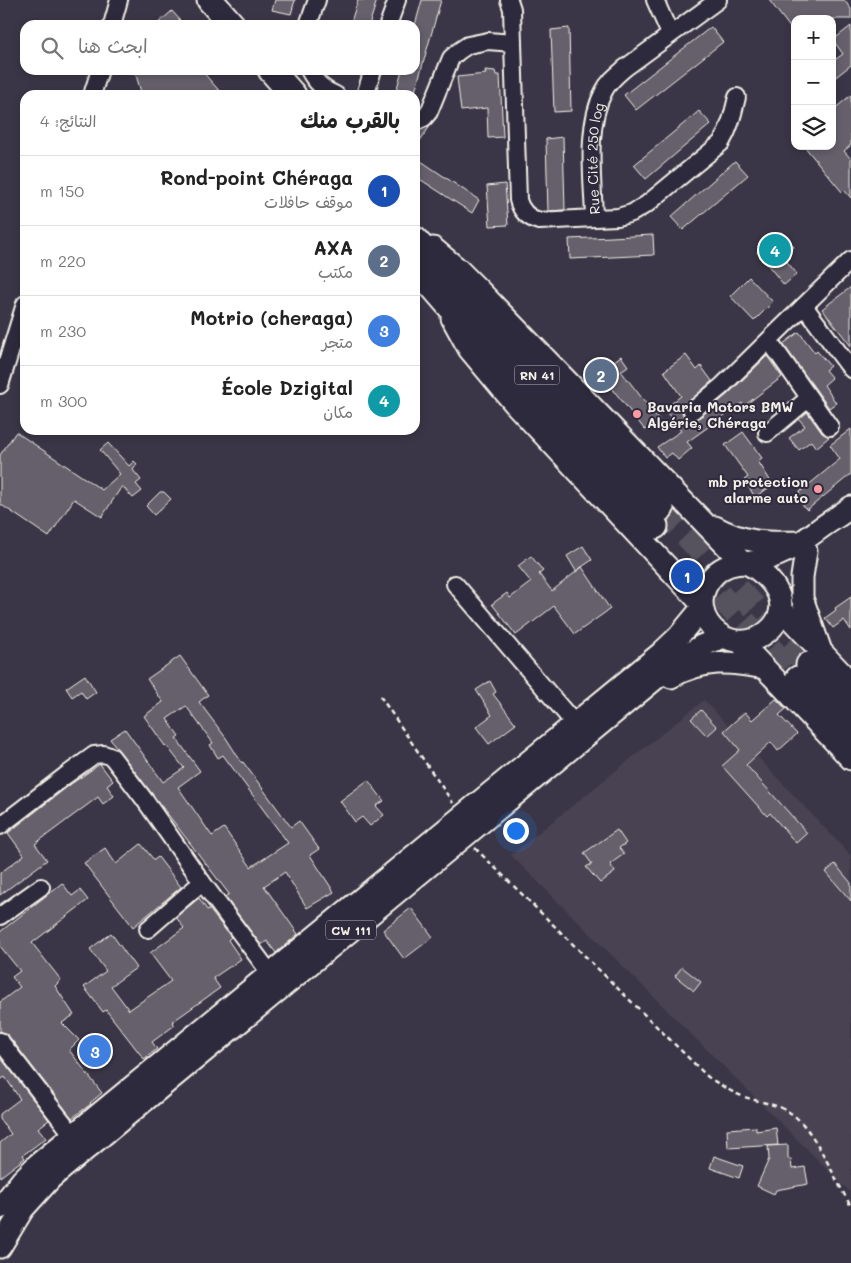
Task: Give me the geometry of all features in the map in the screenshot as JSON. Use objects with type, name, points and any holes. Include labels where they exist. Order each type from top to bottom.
[{"type":"highway","points":[[190,0],[207,20]]},
{"type":"highway","points":[[210,0],[228,20]]},
{"type":"highway","points":[[255,75],[269,90]]},
{"type":"highway","points":[[275,75],[289,90]]},
{"type":"highway","name":"RN 41","points":[[420,246],[658,517],[446,302],[420,272]]},
{"type":"highway","points":[[810,665],[851,710]]},
{"type":"highway","points":[[810,665],[851,735]]},
{"type":"main road","points":[[420,238],[441,254],[479,290],[744,563],[763,573],[770,580],[810,665],[851,683]]},
{"type":"main road","points":[[446,302],[461,336],[491,376],[554,447],[702,606]]},
{"type":"main road","points":[[732,640],[751,640],[762,636],[770,629],[777,619],[780,603],[791,572],[804,547],[845,511]]},
{"type":"main road","points":[[701,519],[727,534],[751,542],[804,547]]},
{"type":"main road","points":[[804,547],[774,558],[730,565],[718,570],[709,579],[703,590],[702,606],[704,615],[712,628],[732,640],[765,668],[851,759]]},
{"type":"main road","points":[[804,547],[802,598],[810,665]]},
{"type":"main road","name":"CW 111","points":[[8,1204],[51,1178],[463,826],[575,724],[670,645],[692,621],[702,606]]},
{"type":"main road","name":"CW 111","points":[[0,1247],[8,1204],[38,1164],[270,974],[686,655],[710,641],[732,640]]},
{"type":"main road","points":[[631,699],[679,673],[699,665],[729,662],[765,668]]},
{"type":"street","points":[[113,20],[119,0]]},
{"type":"street","points":[[310,20],[317,0]]},
{"type":"street","points":[[390,20],[397,0]]},
{"type":"street","name":"Rue Cité 250 log","points":[[509,0],[512,9],[518,200],[520,207],[532,219],[539,221],[594,218],[592,149],[598,106],[604,91],[611,80],[625,68],[718,0]]},
{"type":"street","points":[[656,0],[670,34]]},
{"type":"street","points":[[420,120],[429,112],[449,62],[459,50],[488,40],[513,43]]},
{"type":"street","points":[[94,90],[98,75]]},
{"type":"street","points":[[312,75],[325,90]]},
{"type":"street","points":[[367,90],[371,75]]},
{"type":"street","points":[[594,218],[618,217],[632,213],[647,204],[721,143],[728,132],[737,97]]},
{"type":"street","points":[[692,411],[722,386],[804,306],[848,268]]},
{"type":"street","points":[[804,306],[851,369]]},
{"type":"street","points":[[0,385],[20,320]]},
{"type":"street","points":[[773,336],[770,342],[830,427]]},
{"type":"street","points":[[767,433],[809,398]]},
{"type":"street","points":[[455,584],[575,724]]},
{"type":"street","points":[[0,826],[94,755],[104,754],[112,757],[270,974]]},
{"type":"street","points":[[148,929],[202,882]]},
{"type":"street","points":[[0,916],[42,887]]},
{"type":"street","points":[[0,1041],[73,1135]]},
{"type":"path","points":[[380,696],[463,826],[708,1077],[730,1091],[780,1107],[803,1123],[851,1206]]},
{"type":"shaded area","points":[[704,700],[851,856],[851,1193],[511,855]]},
{"type":"building","points":[[275,0],[295,0],[291,14],[272,10]]},
{"type":"building","points":[[358,0],[377,0],[371,20],[352,20]]},
{"type":"building","points":[[422,0],[441,0],[420,74],[420,20],[416,20]]},
{"type":"building","points":[[769,0],[844,0],[851,9],[851,19],[836,19],[836,15],[791,15],[791,29]]},
{"type":"building","points":[[172,11],[180,20],[162,20]]},
{"type":"building","points":[[851,26],[851,65],[836,77],[836,59],[843,54],[836,44],[836,38]]},
{"type":"building","points":[[711,27],[723,42],[636,110],[624,95]]},
{"type":"building","points":[[569,28],[571,111],[554,112],[551,30]]},
{"type":"building","points":[[485,70],[495,71],[496,75],[500,75],[503,137],[488,138],[487,108],[461,111],[457,77],[486,74]]},
{"type":"building","points":[[136,75],[205,75],[219,90],[140,90]]},
{"type":"building","points":[[401,75],[420,75],[415,90],[396,90]]},
{"type":"building","points":[[851,95],[851,145],[844,151],[851,159],[851,198],[844,190],[842,192],[807,150],[836,150],[836,108]]},
{"type":"building","points":[[699,111],[711,124],[646,179],[634,165]]},
{"type":"building","points":[[430,126],[420,141],[420,130]]},
{"type":"building","points":[[563,137],[565,210],[548,211],[546,139]]},
{"type":"building","points":[[420,160],[479,200],[472,213],[420,179]]},
{"type":"building","points":[[735,161],[748,175],[683,230],[671,217]]},
{"type":"building","points":[[505,184],[508,225],[490,226],[487,186]]},
{"type":"building","points":[[781,232],[794,247],[783,257],[797,274],[784,285],[757,252]]},
{"type":"building","points":[[653,235],[654,255],[570,259],[569,239]]},
{"type":"building","points":[[749,277],[773,302],[754,321],[730,296]]},
{"type":"building","points":[[851,287],[851,346],[822,309]]},
{"type":"building","points":[[799,332],[815,353],[817,351],[830,366],[825,370],[832,378],[824,385],[836,403],[829,408],[783,344]]},
{"type":"building","points":[[686,355],[697,370],[701,366],[712,381],[683,407],[684,417],[689,420],[698,419],[728,394],[767,356],[782,377],[744,406],[742,403],[687,442],[692,448],[678,460],[672,453],[665,458],[657,447],[681,431],[664,409],[681,396],[664,371]]},
{"type":"building","points":[[621,356],[628,366],[621,371],[659,420],[645,430],[599,372]]},
{"type":"building","points":[[807,412],[822,433],[829,437],[816,448],[811,441],[799,450],[789,438],[805,426],[799,419]]},
{"type":"building","points":[[851,429],[851,474],[807,510],[795,496],[840,459],[830,445]]},
{"type":"building","points":[[16,432],[102,490],[120,474],[100,450],[108,443],[129,466],[134,461],[137,464],[133,470],[141,480],[136,484],[142,491],[133,498],[122,486],[102,517],[74,499],[49,537],[0,504],[0,455]]},
{"type":"building","points":[[743,432],[762,458],[758,461],[773,485],[755,497],[744,480],[748,477],[725,445]]},
{"type":"building","points":[[160,492],[164,492],[171,499],[154,515],[146,506]]},
{"type":"building","points":[[583,546],[592,560],[576,571],[567,556]]},
{"type":"building","points":[[531,556],[543,571],[539,574],[552,591],[582,567],[610,609],[575,634],[554,606],[516,635],[492,604],[507,593],[510,598],[531,582],[518,566]]},
{"type":"building","points":[[851,597],[851,630],[844,620],[833,628],[825,618]]},
{"type":"building","points":[[180,656],[208,695],[199,702],[242,763],[291,827],[299,821],[319,849],[310,855],[334,892],[307,908],[285,872],[264,886],[298,934],[276,953],[267,941],[261,945],[225,897],[229,894],[110,739],[125,729],[163,782],[184,768],[165,746],[144,716],[163,702],[147,679]],"holes":[[[186,706],[213,743],[210,745],[218,758],[223,755],[288,843],[251,867],[224,828],[212,836],[178,787],[200,771],[176,738],[179,736],[167,719]]]},
{"type":"building","points":[[85,675],[96,692],[86,699],[81,691],[72,697],[66,688]]},
{"type":"building","points":[[490,681],[496,692],[493,694],[516,724],[489,744],[476,727],[492,715],[476,690]]},
{"type":"building","points":[[776,699],[786,709],[779,715],[797,734],[778,751],[771,742],[746,765],[807,833],[796,843],[770,813],[767,816],[722,766],[740,750],[724,731],[745,712],[752,720]]},
{"type":"building","points":[[701,710],[717,727],[707,736],[691,719]]},
{"type":"building","points":[[100,764],[113,781],[107,786],[114,796],[103,804],[98,797],[35,844],[47,860],[0,895],[0,873],[24,855],[8,833]]},
{"type":"building","points":[[368,780],[384,801],[376,806],[384,815],[370,826],[362,817],[355,822],[340,801]]},
{"type":"building","points":[[617,830],[626,843],[619,848],[624,854],[610,864],[615,872],[600,883],[586,867],[592,864],[584,853]]},
{"type":"building","points":[[141,844],[154,860],[158,857],[181,887],[133,927],[84,863],[105,848],[116,864]]},
{"type":"building","points":[[835,864],[851,883],[851,901],[826,872]]},
{"type":"building","points":[[62,883],[72,896],[80,890],[88,900],[32,943],[61,980],[55,986],[74,1015],[62,1023],[79,1040],[69,1050],[102,1093],[72,1118],[8,1035],[0,1031],[0,1002],[20,987],[12,977],[20,971],[0,946],[0,932]]},
{"type":"building","points":[[199,898],[231,937],[228,940],[241,959],[213,978],[220,988],[172,1022],[175,1025],[152,1042],[157,1049],[144,1059],[106,1010],[103,1012],[84,987],[106,971],[90,949],[111,933],[136,968],[111,986],[129,1010],[171,981],[150,953],[184,928],[176,917]]},
{"type":"building","points":[[411,908],[433,937],[404,959],[383,930]]},
{"type":"building","points":[[682,967],[701,982],[694,991],[675,976]]},
{"type":"building","points":[[0,1057],[49,1120],[38,1128],[46,1138],[23,1155],[25,1158],[0,1177],[0,1143],[11,1134],[0,1119],[0,1114],[20,1099],[5,1077],[0,1080]]},
{"type":"building","points":[[756,1127],[756,1131],[776,1128],[778,1145],[728,1148],[727,1129]]},
{"type":"building","points":[[788,1145],[788,1159],[791,1159],[792,1169],[805,1167],[808,1184],[776,1190],[774,1194],[757,1186],[769,1159],[768,1146]]},
{"type":"building","points":[[714,1156],[743,1166],[739,1178],[710,1168]]},
{"type":"tunnel","points":[[661,508],[809,665]]},
{"type":"tunnel","points":[[719,595],[798,679]]},
{"type":"place","name":"École Dzigital","points":[[775,250]]},
{"type":"place","name":"AXA","points":[[601,375]]},
{"type":"place","name":"Bavaria Motors BMW Algérie, Chéraga","points":[[637,414]]},
{"type":"place","name":"mb protection alarme auto","points":[[818,489]]},
{"type":"place","name":"Rond-point Chéraga","points":[[687,576]]},
{"type":"place","name":"Motrio (cheraga)","points":[[95,1051]]}]
